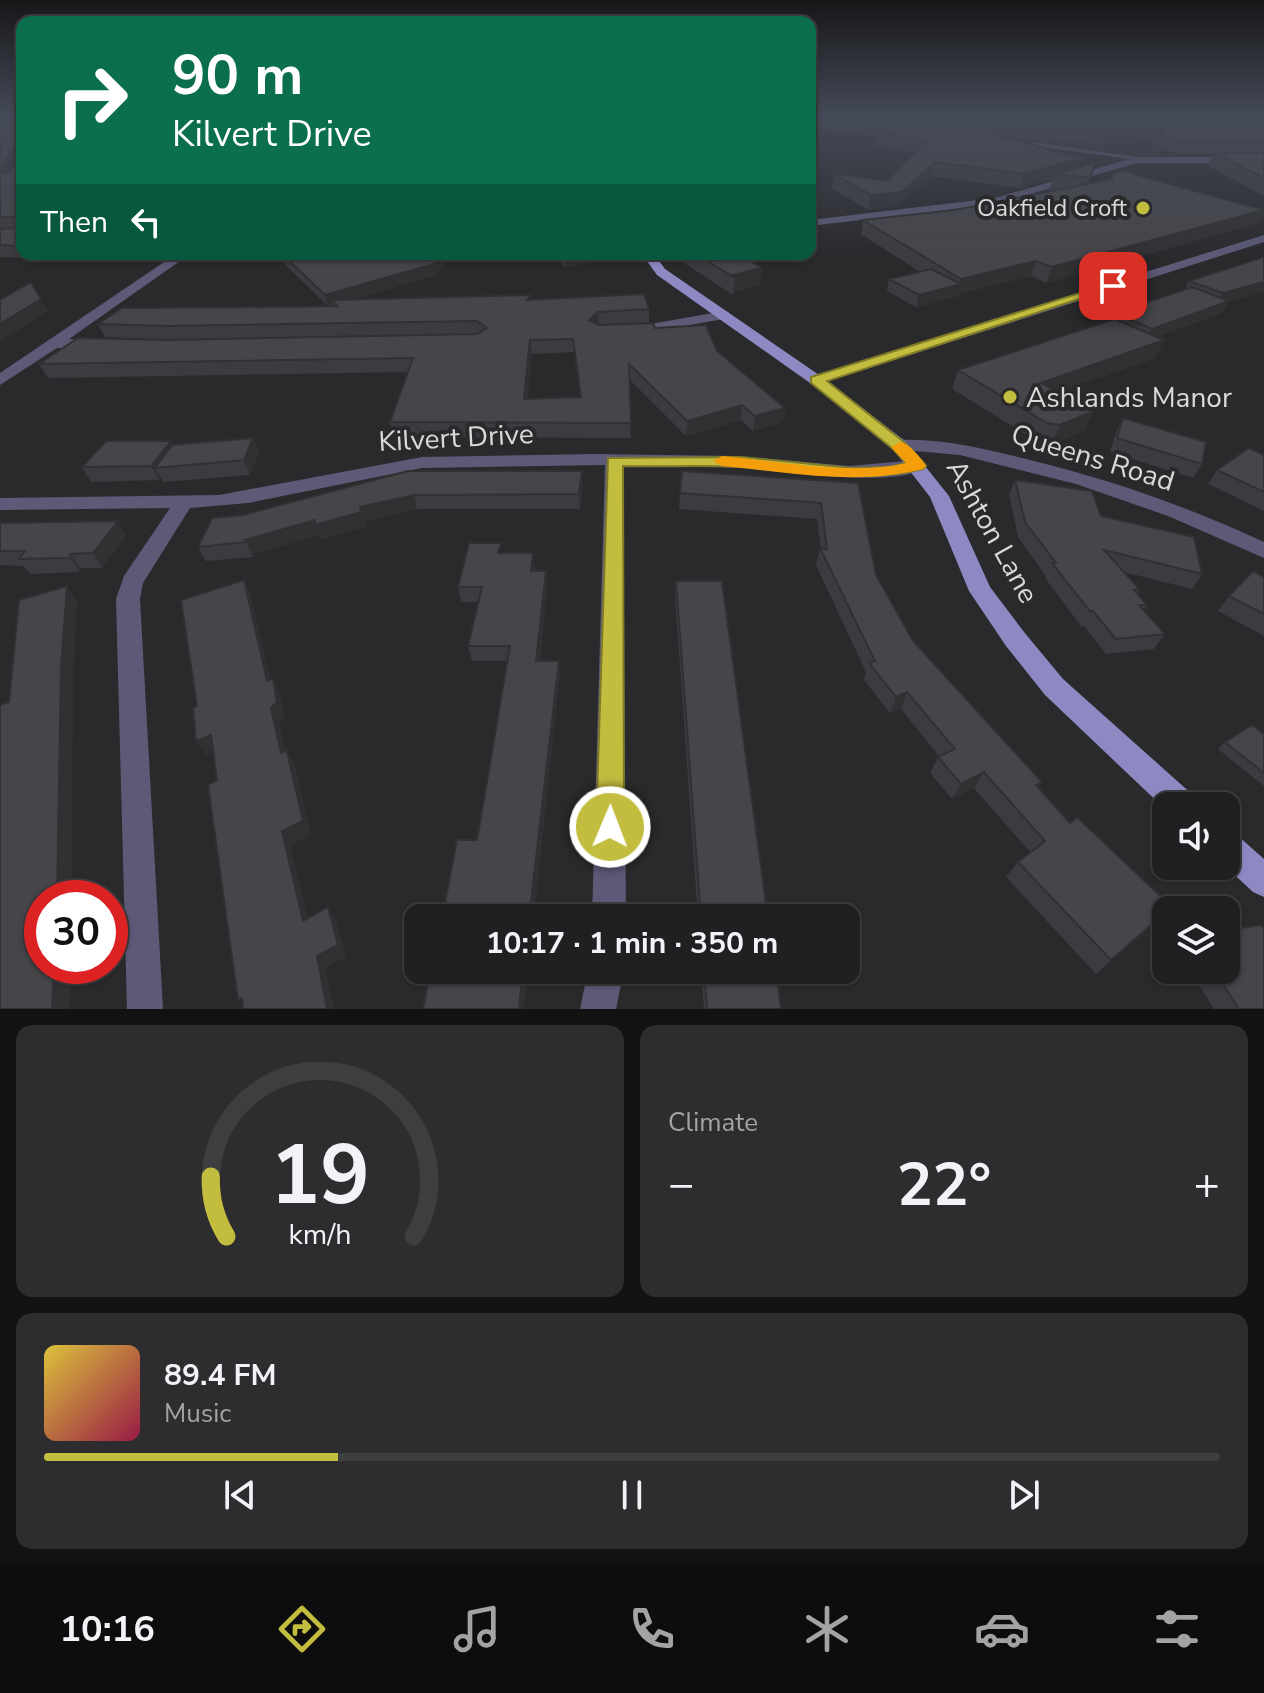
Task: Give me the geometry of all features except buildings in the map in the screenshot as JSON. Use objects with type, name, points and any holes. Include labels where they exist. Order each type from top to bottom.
[{"type":"main road","name":"Ashton Lane","points":[[651,260],[661,272],[816,380],[899,445],[939,496],[980,591],[1015,639],[1054,687],[1168,792]]},
{"type":"main road","points":[[1240,859],[1264,881]]},
{"type":"street","points":[[816,222],[996,201],[1124,163]]},
{"type":"street","points":[[816,380],[1264,238]]},
{"type":"street","points":[[0,380],[175,260]]},
{"type":"street","points":[[614,332],[656,329],[724,315]]},
{"type":"street","points":[[53,343],[114,345]]},
{"type":"street","name":"Queens Road","points":[[899,445],[932,443],[960,448],[1107,486],[1206,522],[1264,551]]},
{"type":"street","points":[[609,904],[614,461]]},
{"type":"street","name":"Kilvert Drive","points":[[0,504],[183,503],[245,498],[370,469],[413,463],[741,462],[852,473],[890,472],[917,466]]},
{"type":"street","points":[[145,1009],[128,599],[132,582],[183,503]]},
{"type":"street","points":[[598,1009],[603,984]]},
{"type":"slow traffic","points":[[722,461],[852,473],[890,472],[917,466],[900,447]]},
{"type":"place","name":"Oakfield Croft","points":[[1143,208]]},
{"type":"place","name":"Ashlands Manor","points":[[1010,397]]},
{"type":"route","points":[[610,827],[614,461],[741,462],[852,473],[890,472],[917,466],[899,445],[816,380],[1113,286]]}]
